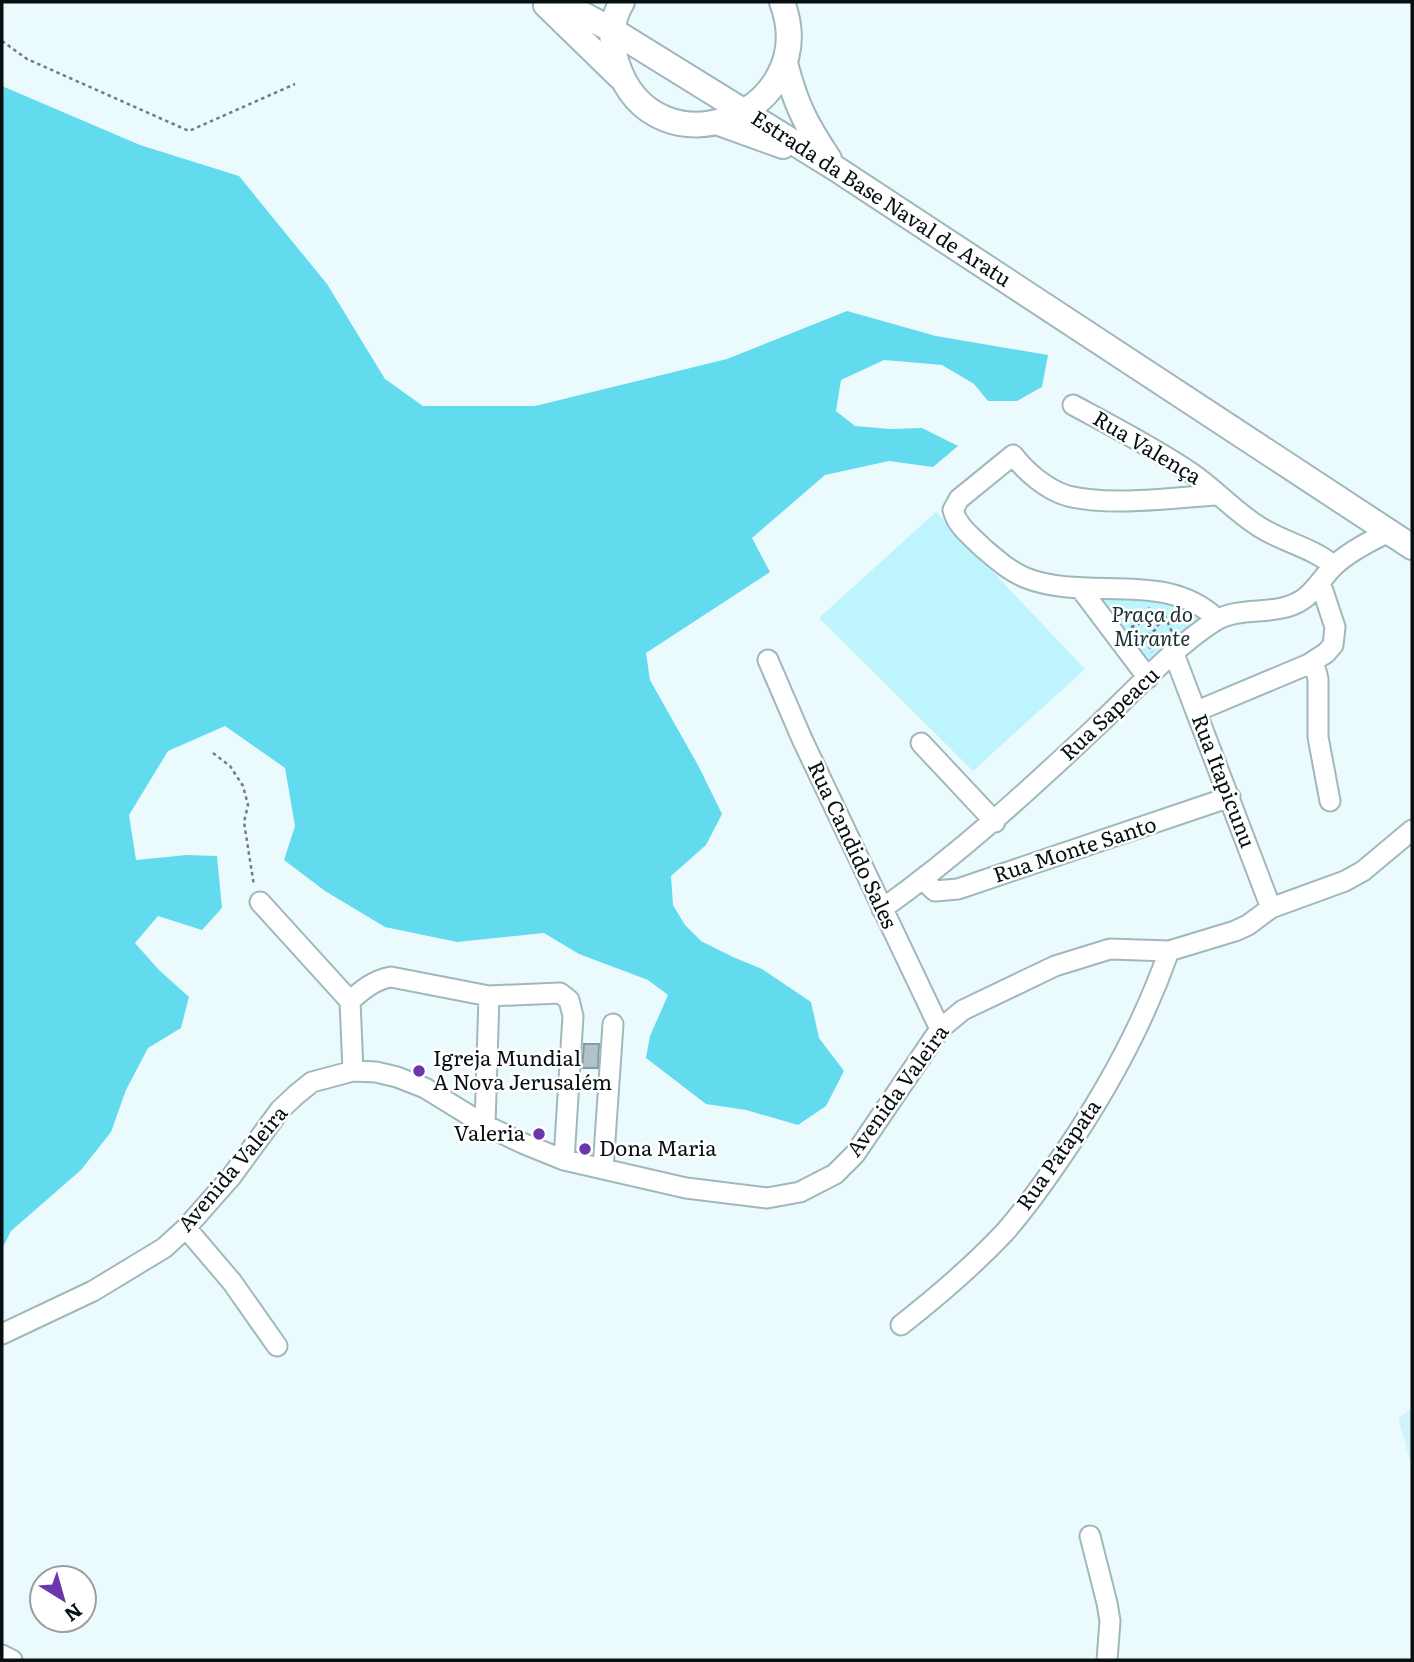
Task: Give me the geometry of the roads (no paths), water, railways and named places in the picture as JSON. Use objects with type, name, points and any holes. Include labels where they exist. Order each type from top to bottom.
[{"type":"main road","points":[[543,2],[645,105],[671,120],[692,125],[719,123],[746,111],[776,82],[785,63],[789,38],[783,2]]},
{"type":"main road","name":"Estrada da Base Naval de Aratu","points":[[560,2],[612,30],[746,111],[1412,547]]},
{"type":"main road","points":[[622,2],[612,30],[614,52],[626,84]]},
{"type":"main road","points":[[785,63],[799,108],[809,129],[835,168]]},
{"type":"main road","points":[[719,123],[835,168]]},
{"type":"street","name":"Rua Valença","points":[[1073,405],[1153,448],[1192,473],[1255,524],[1278,538],[1311,551],[1334,566]]},
{"type":"street","name":"Rua Valença","points":[[1080,588],[1041,583],[1000,563],[964,530],[954,515],[954,506],[1013,455],[1030,473],[1066,495],[1105,501],[1219,495]]},
{"type":"street","name":"Rua Sapeacu","points":[[882,909],[995,822],[1175,653],[1217,620],[1294,604],[1303,599],[1334,566],[1360,547],[1389,532]]},
{"type":"street","points":[[1196,710],[1309,664],[1326,653],[1333,645],[1336,635],[1320,582]]},
{"type":"street","points":[[1080,588],[1151,590],[1198,604],[1217,620]]},
{"type":"street","points":[[1080,588],[1149,678]]},
{"type":"street","name":"Rua Itapicunu","points":[[1175,653],[1271,908]]},
{"type":"street","name":"Rua Candido Sales","points":[[768,660],[940,1029]]},
{"type":"street","points":[[1309,664],[1316,671],[1318,679],[1318,737],[1330,801]]},
{"type":"street","points":[[921,743],[995,822]]},
{"type":"street","name":"Rua Monte Santo","points":[[923,880],[935,891],[958,889],[1230,797]]},
{"type":"street","name":"Avenida Valeira","points":[[2,1334],[93,1291],[164,1248],[186,1228],[231,1177],[280,1110],[297,1094],[312,1082],[353,1071],[365,1070],[397,1077],[425,1088],[485,1125],[564,1160],[686,1188],[782,1197],[800,1192],[835,1174],[855,1154],[940,1029],[963,1010],[1055,966],[1110,948],[1169,951],[1235,931],[1271,908],[1345,881],[1363,871],[1412,830]]},
{"type":"street","points":[[260,902],[350,1001],[353,1071]]},
{"type":"street","name":"Rua Patapata","points":[[901,1325],[972,1265],[1006,1230],[1038,1190],[1122,1058],[1156,987],[1169,951]]},
{"type":"street","points":[[350,1001],[370,985],[381,979],[391,978],[489,996],[561,993],[569,1000],[573,1016],[564,1160]]},
{"type":"street","points":[[485,1125],[489,996]]},
{"type":"street","points":[[603,1169],[613,1024]]},
{"type":"street","points":[[186,1228],[232,1282],[277,1346]]},
{"type":"street","points":[[1090,1536],[1110,1621],[1107,1660]]},
{"type":"street","points":[[2,1655],[12,1660]]},
{"type":"place","name":"Igreja Mundial A Nova Jerusalém","points":[[419,1071]]},
{"type":"place","name":"Valeria","points":[[539,1134]]},
{"type":"place","name":"Dona Maria","points":[[585,1149]]},
{"type":"park label","name":"Praça do Mirante","points":[[1152,627]]}]
